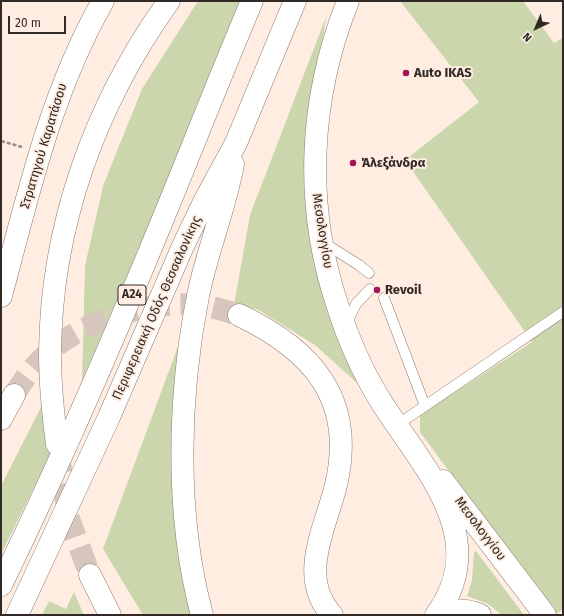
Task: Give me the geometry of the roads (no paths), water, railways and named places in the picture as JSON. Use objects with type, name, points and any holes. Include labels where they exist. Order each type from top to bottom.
[{"type":"main road","name":"Στρατηγού Καρατάσου","points":[[1,296],[32,182],[57,100],[78,48],[103,1]]},
{"type":"main road","points":[[57,444],[52,406],[50,353],[56,274],[66,220],[80,171],[108,102],[141,41],[169,1]]},
{"type":"main road","name":"Περιφερειακή Οδός Θεσσαλονίκης","points":[[1,585],[41,504],[84,408],[139,278],[252,1]]},
{"type":"main road","name":"Περιφερειακή Οδός Θεσσαλονίκης","points":[[17,615],[109,417],[183,246],[205,200],[236,143],[295,1]]},
{"type":"main road","name":"Μεσολογγίου","points":[[348,1],[331,50],[317,117],[315,183],[321,241],[336,303],[345,329],[368,378],[397,425],[412,445],[453,492],[545,615]]},
{"type":"main road","points":[[202,615],[190,553],[183,479],[185,390],[188,358],[198,295],[212,240],[229,186],[236,143]]},
{"type":"main road","points":[[239,315],[278,336],[306,358],[328,390],[335,410],[339,427],[339,465],[336,486],[318,545],[315,578],[322,601],[332,615]]},
{"type":"main road","points":[[1,419],[14,396]]},
{"type":"main road","name":"Μεσολογγίου","points":[[412,445],[444,502],[453,524],[457,540],[456,574],[452,590],[437,615]]},
{"type":"main road","points":[[90,575],[110,615]]},
{"type":"main road","points":[[437,615],[458,610],[470,611],[480,615]]},
{"type":"lane","points":[[321,241],[369,273]]},
{"type":"lane","points":[[345,329],[356,304],[370,289]]},
{"type":"lane","points":[[384,298],[425,406]]},
{"type":"lane","points":[[397,425],[563,312]]},
{"type":"tunnel","points":[[14,395],[25,378],[38,363],[63,341],[99,322],[118,315],[139,309],[179,304],[208,306],[239,315]]},
{"type":"tunnel","points":[[58,451],[69,519],[90,575]]},
{"type":"place","name":"Auto IKAS","points":[[406,73]]},
{"type":"place","name":"Άλεξάνδρα","points":[[353,163]]},
{"type":"place","name":"Revoil","points":[[377,290]]}]
